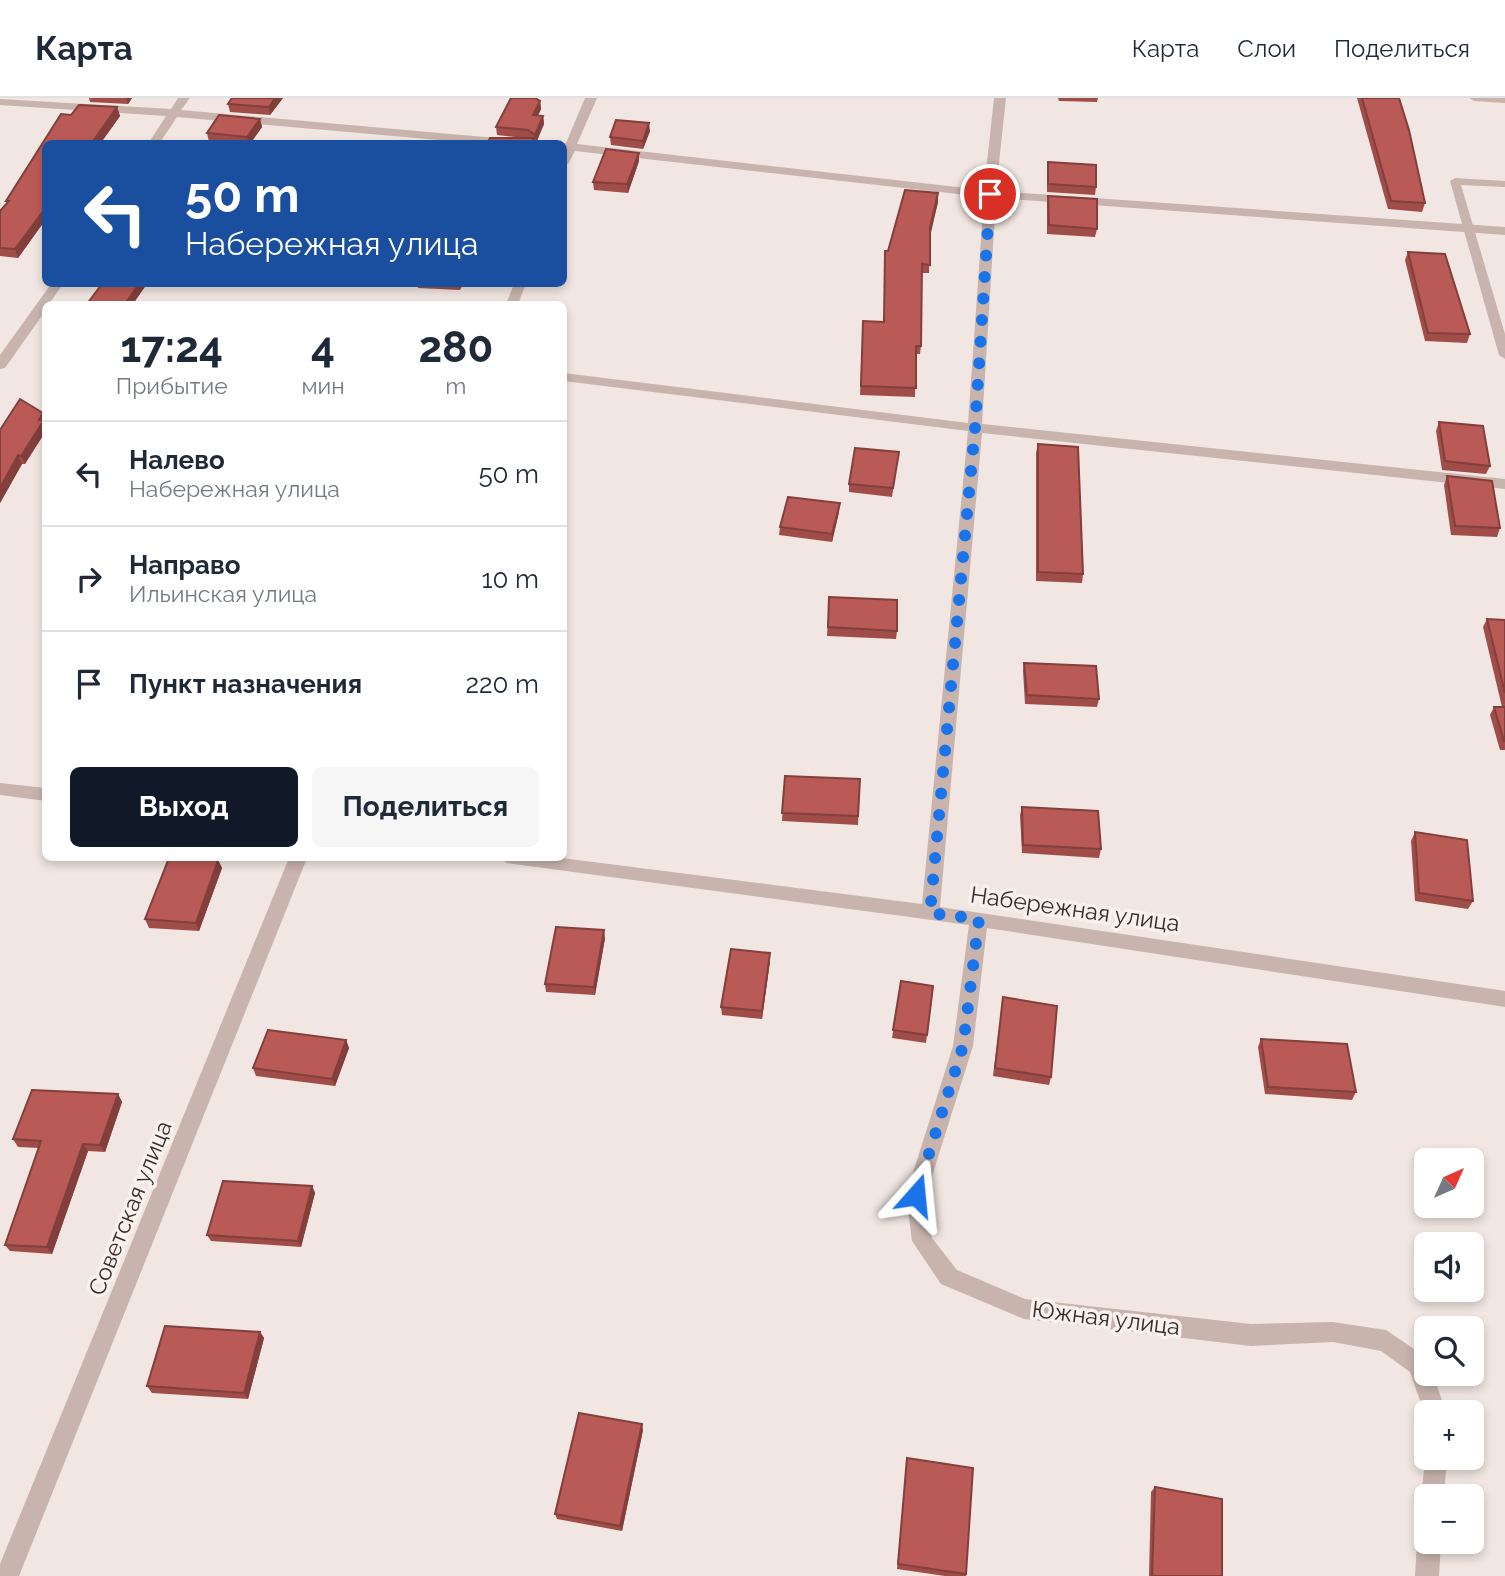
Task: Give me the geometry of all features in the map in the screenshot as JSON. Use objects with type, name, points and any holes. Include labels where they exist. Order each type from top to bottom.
[{"type":"street","points":[[156,140],[184,98]]},
{"type":"street","points":[[567,145],[591,98]]},
{"type":"street","points":[[930,913],[975,428],[990,194],[1000,98]]},
{"type":"street","points":[[0,102],[174,113],[483,140]]},
{"type":"street","points":[[567,147],[990,194],[1505,231]]},
{"type":"street","points":[[0,365],[40,318]]},
{"type":"street","points":[[567,377],[975,428],[1505,484]]},
{"type":"street","points":[[0,789],[42,794]]},
{"type":"street","name":"Советская улица","points":[[7,1576],[297,861]]},
{"type":"street","name":"Набережная улица","points":[[535,861],[979,919],[1505,999]]},
{"type":"street","name":"Южная улица","points":[[979,919],[963,1046],[916,1195],[922,1241],[949,1278],[1024,1308],[1251,1335],[1333,1332],[1386,1341],[1419,1365],[1431,1400]]},
{"type":"street","points":[[1427,1576],[1428,1554]]},
{"type":"lane","points":[[1474,98],[1505,100]]},
{"type":"lane","points":[[1505,184],[1455,181],[1505,355]]},
{"type":"building","points":[[232,98],[275,98],[269,107],[228,104]]},
{"type":"building","points":[[511,98],[535,98],[540,101],[533,115],[543,116],[535,135],[528,130],[496,127]]},
{"type":"building","points":[[1362,98],[1399,98],[1425,203],[1391,201]]},
{"type":"building","points":[[79,105],[117,107],[94,140],[45,140],[61,114],[71,115]]},
{"type":"building","points":[[219,115],[260,119],[247,137],[207,133]]},
{"type":"building","points":[[616,120],[649,123],[643,141],[610,137]]},
{"type":"building","points":[[490,138],[534,138],[533,140],[489,140]]},
{"type":"building","points":[[42,144],[42,212],[15,249],[0,248],[0,211],[9,201],[6,201]]},
{"type":"building","points":[[606,149],[639,153],[627,184],[593,182]]},
{"type":"building","points":[[1048,162],[1096,165],[1096,187],[1048,184]]},
{"type":"building","points":[[905,190],[938,193],[930,228],[930,265],[922,264],[921,346],[916,346],[916,388],[861,386],[863,321],[884,322],[885,251],[888,251]]},
{"type":"building","points":[[1048,196],[1097,199],[1097,229],[1049,225]]},
{"type":"building","points":[[1408,252],[1445,254],[1470,334],[1428,333]]},
{"type":"building","points":[[100,287],[137,287],[127,301],[89,301]]},
{"type":"building","points":[[20,399],[42,412],[39,420],[42,420],[42,423],[21,456],[18,455],[0,488],[0,430]]},
{"type":"building","points":[[1439,422],[1483,426],[1490,466],[1445,461]]},
{"type":"building","points":[[1038,444],[1078,447],[1083,574],[1038,572]]},
{"type":"building","points":[[855,448],[899,452],[893,488],[849,484]]},
{"type":"building","points":[[1447,476],[1492,481],[1500,528],[1455,526]]},
{"type":"building","points":[[788,497],[840,503],[832,534],[780,527]]},
{"type":"building","points":[[829,597],[897,600],[897,631],[828,627]]},
{"type":"building","points":[[1487,619],[1505,620],[1505,693]]},
{"type":"building","points":[[1024,663],[1096,666],[1099,699],[1027,695]]},
{"type":"building","points":[[1494,707],[1505,707],[1505,741],[1504,741]]},
{"type":"building","points":[[785,776],[860,779],[858,816],[782,813]]},
{"type":"building","points":[[1022,807],[1098,811],[1101,849],[1023,845]]},
{"type":"building","points":[[1415,832],[1467,840],[1473,901],[1419,893]]},
{"type":"building","points":[[168,861],[218,861],[196,923],[145,919]]},
{"type":"building","points":[[556,927],[604,930],[594,987],[545,984]]},
{"type":"building","points":[[731,949],[770,953],[762,1011],[721,1007]]},
{"type":"building","points":[[901,981],[933,986],[927,1035],[893,1030]]},
{"type":"building","points":[[1003,997],[1057,1006],[1051,1077],[995,1068]]},
{"type":"building","points":[[268,1030],[346,1040],[332,1079],[253,1068]]},
{"type":"building","points":[[1261,1039],[1347,1044],[1356,1092],[1268,1087]]},
{"type":"building","points":[[32,1090],[118,1094],[100,1145],[83,1144],[47,1247],[5,1245],[41,1141],[13,1139]]},
{"type":"building","points":[[223,1181],[312,1186],[298,1241],[207,1235]]},
{"type":"building","points":[[165,1326],[260,1332],[244,1393],[147,1386]]},
{"type":"building","points":[[579,1413],[642,1424],[620,1526],[555,1514]]},
{"type":"building","points":[[907,1458],[973,1468],[966,1574],[898,1564]]},
{"type":"building","points":[[1155,1487],[1222,1499],[1222,1576],[1152,1576]]},
{"type":"route","points":[[916,1195],[963,1046],[979,919],[930,913],[975,428],[990,194]]}]
